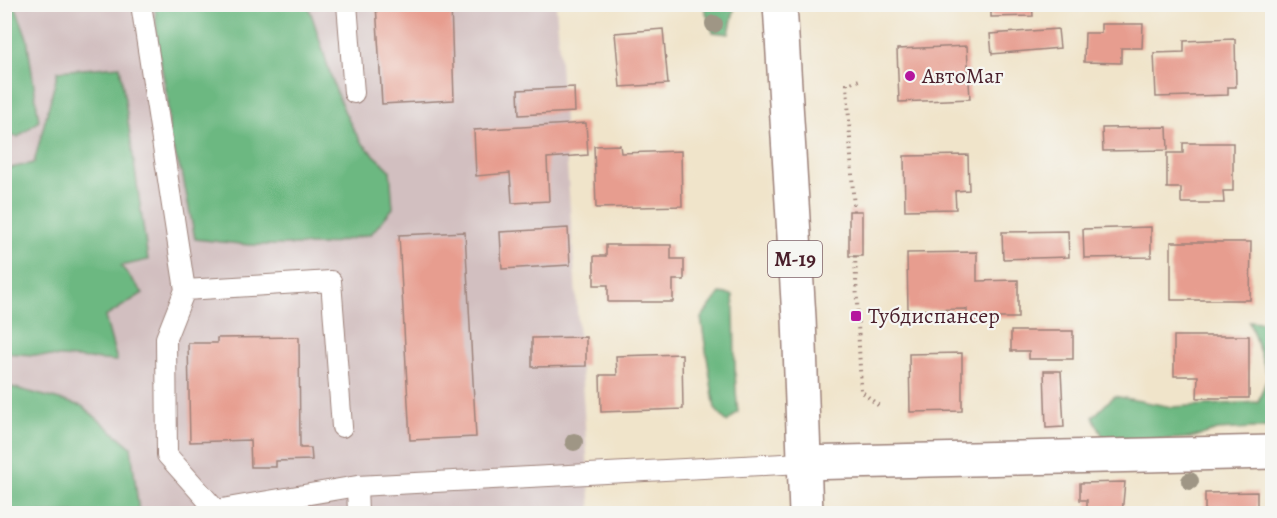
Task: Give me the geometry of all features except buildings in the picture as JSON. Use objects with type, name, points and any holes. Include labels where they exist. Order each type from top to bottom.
[{"type":"main road","name":"М-19","points":[[780,4],[799,318],[802,463],[806,513]]},
{"type":"main road","points":[[802,463],[1272,452]]},
{"type":"lane","points":[[141,4],[185,290],[166,338],[167,455],[215,512],[357,486],[802,463]]},
{"type":"lane","points":[[347,4],[354,93]]},
{"type":"lane","points":[[185,290],[331,281],[342,427]]},
{"type":"lane","points":[[357,486],[358,513]]},
{"type":"path","points":[[854,211],[847,84],[863,79]]},
{"type":"path","points":[[855,256],[861,391],[879,406]]},
{"type":"shaded area","points":[[4,5],[556,5],[591,513],[5,513]]},
{"type":"green space","points":[[5,4],[15,5],[27,38],[39,121],[18,137],[5,135]]},
{"type":"green space","points":[[703,4],[735,5],[729,34],[713,32]]},
{"type":"green space","points":[[155,5],[308,5],[343,108],[363,144],[390,170],[393,208],[371,234],[323,245],[249,245],[195,239],[183,177],[169,137],[168,99],[158,50]]},
{"type":"green space","points":[[120,66],[148,260],[121,266],[143,293],[105,317],[117,361],[5,353],[5,169],[34,163],[58,71]]},
{"type":"green space","points":[[720,293],[733,295],[734,310],[738,412],[727,422],[715,409],[701,318]]},
{"type":"green space","points":[[1249,321],[1272,323],[1272,427],[1218,430],[1191,438],[1133,441],[1104,439],[1093,417],[1114,396],[1172,407],[1258,402],[1268,376]]},
{"type":"green space","points":[[4,385],[82,406],[131,447],[139,513],[5,513]]},
{"type":"place","name":"АвтоМаг","points":[[910,76]]},
{"type":"place","name":"Тубдиспансер","points":[[856,316]]}]
